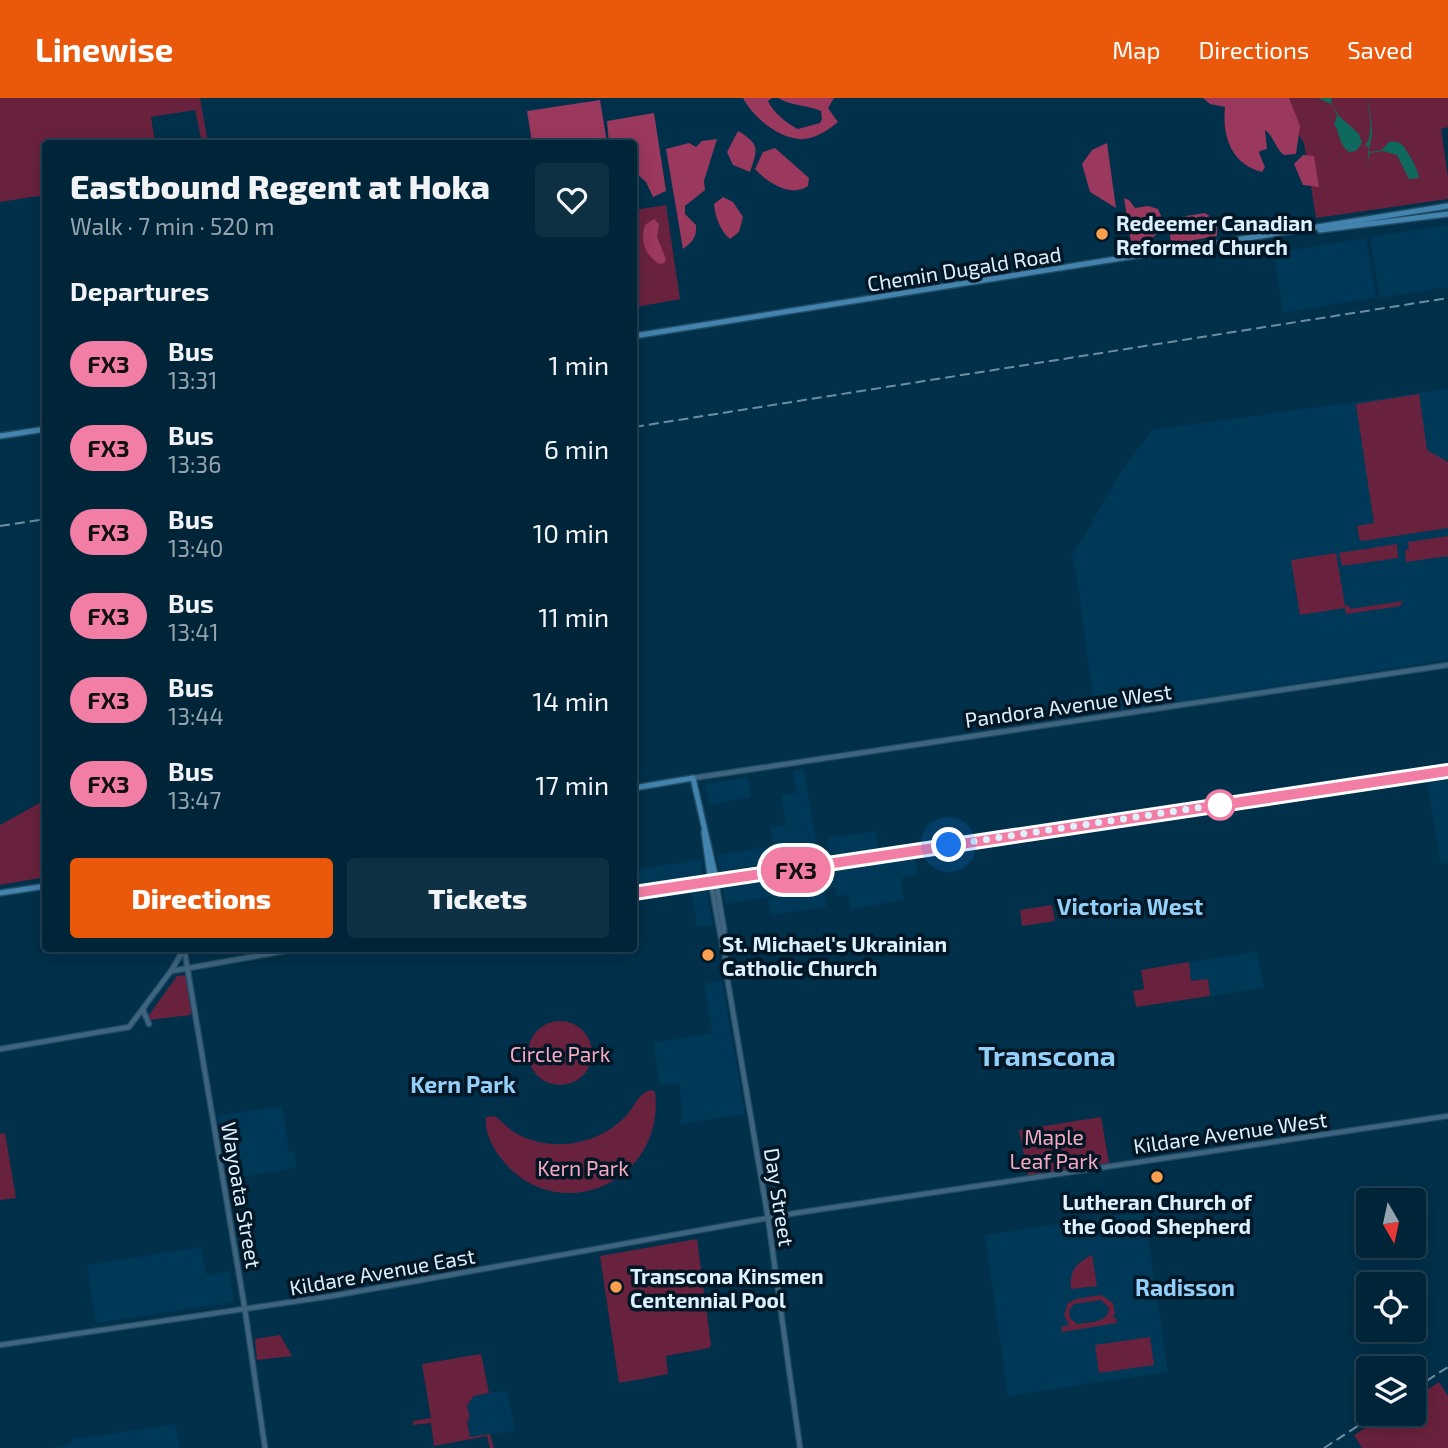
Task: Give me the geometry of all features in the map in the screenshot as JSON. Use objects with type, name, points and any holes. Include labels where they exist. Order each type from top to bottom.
[{"type":"main road","name":"Chemin Dugald Road","points":[[637,336],[1448,206]]},
{"type":"main road","name":"Chemin Dugald Road","points":[[1299,231],[1448,214]]},
{"type":"main road","points":[[1390,216],[1395,222]]},
{"type":"main road","points":[[0,436],[42,430]]},
{"type":"main road","points":[[713,880],[905,848],[921,849],[1448,771]]},
{"type":"main road","points":[[637,787],[693,778]]},
{"type":"main road","name":"Day Street","points":[[693,778],[713,880]]},
{"type":"main road","points":[[0,893],[42,887]]},
{"type":"street","name":"Pandora Avenue West","points":[[693,778],[1448,665]]},
{"type":"street","points":[[637,893],[698,883],[703,879],[713,880]]},
{"type":"street","name":"Day Street","points":[[713,880],[768,1218],[800,1448]]},
{"type":"street","points":[[0,1049],[129,1027],[171,971],[182,952]]},
{"type":"street","name":"Wayoata Street","points":[[185,952],[245,1310],[265,1448]]},
{"type":"street","points":[[171,971],[279,952]]},
{"type":"street","points":[[143,1010],[149,1024]]},
{"type":"street","name":"Kildare Avenue West","points":[[768,1218],[1448,1116]]},
{"type":"street","name":"Kildare Avenue East","points":[[0,1345],[419,1282],[768,1218]]},
{"type":"shaded area","points":[[743,98],[772,98],[768,101],[773,109],[798,129],[820,123],[821,111],[778,98],[834,98],[828,108],[838,122],[814,137],[791,137],[766,125]]},
{"type":"shaded area","points":[[1203,98],[1289,98],[1300,126],[1296,154],[1284,155],[1265,130],[1267,149],[1259,153],[1265,167],[1262,172],[1251,168],[1236,156],[1227,138],[1225,107],[1210,104]]},
{"type":"shaded area","points":[[1318,98],[1332,98],[1333,105]]},
{"type":"shaded area","points":[[600,100],[607,140],[532,140],[527,111]]},
{"type":"shaded area","points":[[1333,106],[1339,116],[1359,134],[1362,143],[1356,151],[1349,152],[1341,142],[1334,124],[1337,116]]},
{"type":"shaded area","points":[[1369,107],[1372,125],[1370,152],[1382,150],[1389,142],[1399,143],[1410,155],[1419,178],[1409,179],[1397,155],[1383,151],[1370,153],[1367,164],[1369,149],[1365,144],[1368,142]]},
{"type":"shaded area","points":[[654,113],[666,191],[653,197],[646,182],[637,174],[637,140],[609,140],[607,121]]},
{"type":"shaded area","points":[[738,131],[754,144],[756,152],[750,172],[733,165],[727,152]]},
{"type":"shaded area","points":[[717,139],[704,181],[705,190],[685,206],[685,214],[696,225],[696,233],[683,249],[666,149],[689,143],[696,147],[702,141]]},
{"type":"shaded area","points":[[1107,143],[1116,208],[1090,192],[1082,164],[1092,150]]},
{"type":"shaded area","points":[[775,148],[809,178],[808,186],[787,190],[773,184],[755,169],[763,152]]},
{"type":"shaded area","points":[[1303,155],[1314,156],[1319,187],[1303,185],[1294,164]]},
{"type":"shaded area","points":[[723,197],[733,202],[743,217],[739,232],[730,239],[721,228],[714,204]]},
{"type":"shaded area","points":[[1124,198],[1135,208],[1148,206],[1158,209],[1163,220],[1161,231],[1154,236],[1149,246],[1132,249]]},
{"type":"shaded area","points":[[1205,213],[1217,221],[1217,236],[1171,244],[1169,226],[1174,218]]},
{"type":"shaded area","points":[[654,219],[659,224],[657,237],[666,259],[659,264],[647,252],[644,242],[645,225]]},
{"type":"shaded area","points":[[1448,225],[1448,287],[1380,298],[1370,237]]},
{"type":"shaded area","points":[[1366,238],[1376,297],[1283,313],[1274,253]]},
{"type":"shaded area","points":[[1448,389],[1448,660],[1095,714],[1076,570],[1071,558],[1120,474],[1152,430]]},
{"type":"shaded area","points":[[804,769],[819,857],[720,871],[717,855],[773,846],[770,827],[786,824],[781,796],[796,793],[793,771]]},
{"type":"shaded area","points":[[748,777],[751,797],[709,805],[705,784]]},
{"type":"shaded area","points":[[1448,778],[1448,863],[1441,864],[1427,781]]},
{"type":"shaded area","points":[[876,831],[878,848],[830,856],[827,838]]},
{"type":"shaded area","points":[[915,857],[918,874],[901,878],[904,900],[851,909],[848,894],[837,896],[835,887],[824,889],[827,907],[771,915],[768,899],[775,896],[725,904],[723,886]]},
{"type":"shaded area","points":[[702,859],[700,876],[637,886],[637,870]]},
{"type":"shaded area","points":[[706,888],[713,925],[697,927],[692,891]]},
{"type":"shaded area","points":[[1257,952],[1264,988],[1210,996],[1208,979],[1191,981],[1189,962]]},
{"type":"shaded area","points":[[722,981],[745,1114],[681,1124],[679,1083],[660,1085],[653,1043],[712,1033],[704,984]]},
{"type":"shaded area","points":[[282,1106],[289,1152],[294,1151],[296,1168],[228,1179],[218,1116]]},
{"type":"shaded area","points":[[1144,1211],[1168,1372],[1008,1396],[985,1235]]},
{"type":"shaded area","points":[[201,1247],[206,1275],[229,1271],[234,1302],[96,1323],[87,1265]]},
{"type":"shaded area","points":[[507,1390],[515,1431],[470,1437],[467,1405],[474,1396]]},
{"type":"shaded area","points":[[176,1424],[180,1448],[50,1448],[70,1445],[74,1437],[83,1438]]},
{"type":"green space","points":[[0,98],[200,98],[207,140],[201,140],[195,110],[151,117],[155,140],[42,140],[42,195],[0,202]]},
{"type":"green space","points":[[1274,98],[1448,98],[1448,127],[1441,129],[1448,177],[1448,199],[1316,218],[1304,143]]},
{"type":"green space","points":[[666,205],[680,299],[637,307],[637,210]]},
{"type":"green space","points":[[1419,394],[1427,450],[1448,462],[1448,528],[1362,541],[1357,526],[1374,523],[1356,404]]},
{"type":"green space","points":[[1448,536],[1448,556],[1406,562],[1405,550],[1409,549],[1408,542]]},
{"type":"green space","points":[[1397,544],[1398,558],[1342,566],[1339,553]]},
{"type":"green space","points":[[1336,553],[1345,606],[1349,605],[1350,609],[1403,601],[1400,606],[1346,614],[1345,608],[1300,615],[1291,560]]},
{"type":"green space","points":[[42,802],[42,878],[0,885],[0,825]]},
{"type":"green space","points":[[1052,905],[1055,921],[1022,926],[1020,910]]},
{"type":"green space","points":[[1189,962],[1191,981],[1208,979],[1210,996],[1136,1007],[1133,991],[1144,989],[1141,970]]},
{"type":"green space","points":[[186,975],[192,1011],[190,1015],[150,1020],[149,1015],[177,976]]},
{"type":"green space","name":"Circle Park","points":[[560,1021],[583,1030],[592,1053],[583,1076],[560,1085],[537,1076],[528,1053],[537,1030]]},
{"type":"green space","name":"Kern Park","points":[[651,1090],[655,1092],[654,1124],[643,1151],[626,1172],[603,1186],[577,1193],[549,1191],[523,1179],[500,1157],[487,1133],[486,1117],[495,1116],[517,1134],[534,1141],[562,1144],[590,1139],[615,1126],[643,1094]]},
{"type":"green space","name":"Maple Leaf Park","points":[[1101,1117],[1109,1163],[1028,1176],[1019,1130]]},
{"type":"green space","points":[[5,1133],[16,1198],[0,1200],[0,1134]]},
{"type":"green space","points":[[697,1239],[711,1345],[709,1348],[666,1356],[668,1374],[619,1383],[600,1256]]},
{"type":"green space","points":[[1092,1255],[1097,1286],[1071,1289],[1071,1277],[1075,1268]]},
{"type":"green space","points":[[1101,1295],[1113,1303],[1113,1318],[1116,1318],[1117,1323],[1062,1332],[1061,1327],[1069,1325],[1064,1315],[1068,1303]],"holes":[[[1101,1300],[1109,1308],[1105,1317],[1098,1321],[1077,1324],[1070,1318],[1069,1311],[1074,1304]]]},
{"type":"green space","points":[[280,1335],[292,1356],[257,1360],[255,1339]]},
{"type":"green space","points":[[1150,1337],[1154,1365],[1099,1373],[1095,1345]]},
{"type":"green space","points":[[481,1354],[489,1393],[474,1396],[467,1405],[470,1419],[467,1420],[470,1437],[490,1434],[494,1448],[490,1448],[487,1436],[434,1446],[431,1423],[413,1425],[413,1421],[431,1418],[422,1364]]},
{"type":"green space","points":[[1439,1382],[1448,1396],[1448,1448],[1362,1448],[1354,1435],[1369,1426],[1426,1426],[1426,1390]]},
{"type":"railway","points":[[637,427],[1448,298]]},
{"type":"railway","points":[[0,526],[42,520]]},
{"type":"railway","points":[[1426,1381],[1448,1367]]},
{"type":"railway","points":[[1324,1448],[1358,1426]]},
{"type":"bus line","name":"FX3","points":[[637,893],[1448,771]]},
{"type":"place","name":"Redeemer Canadian Reformed Church","points":[[1102,234]]},
{"type":"place","name":"St. Michael's Ukrainian Catholic Church","points":[[708,955]]},
{"type":"place","name":"Lutheran Church of the Good Shepherd","points":[[1157,1177]]},
{"type":"place","name":"Transcona Kinsmen Centennial Pool","points":[[616,1287]]},
{"type":"district","name":"Victoria West","points":[[1130,906]]},
{"type":"district","name":"Transcona","points":[[1047,1055]]},
{"type":"district","name":"Kern Park","points":[[463,1084]]},
{"type":"district","name":"Radisson","points":[[1185,1287]]},
{"type":"route","points":[[949,845],[1223,804],[1220,805]]}]
